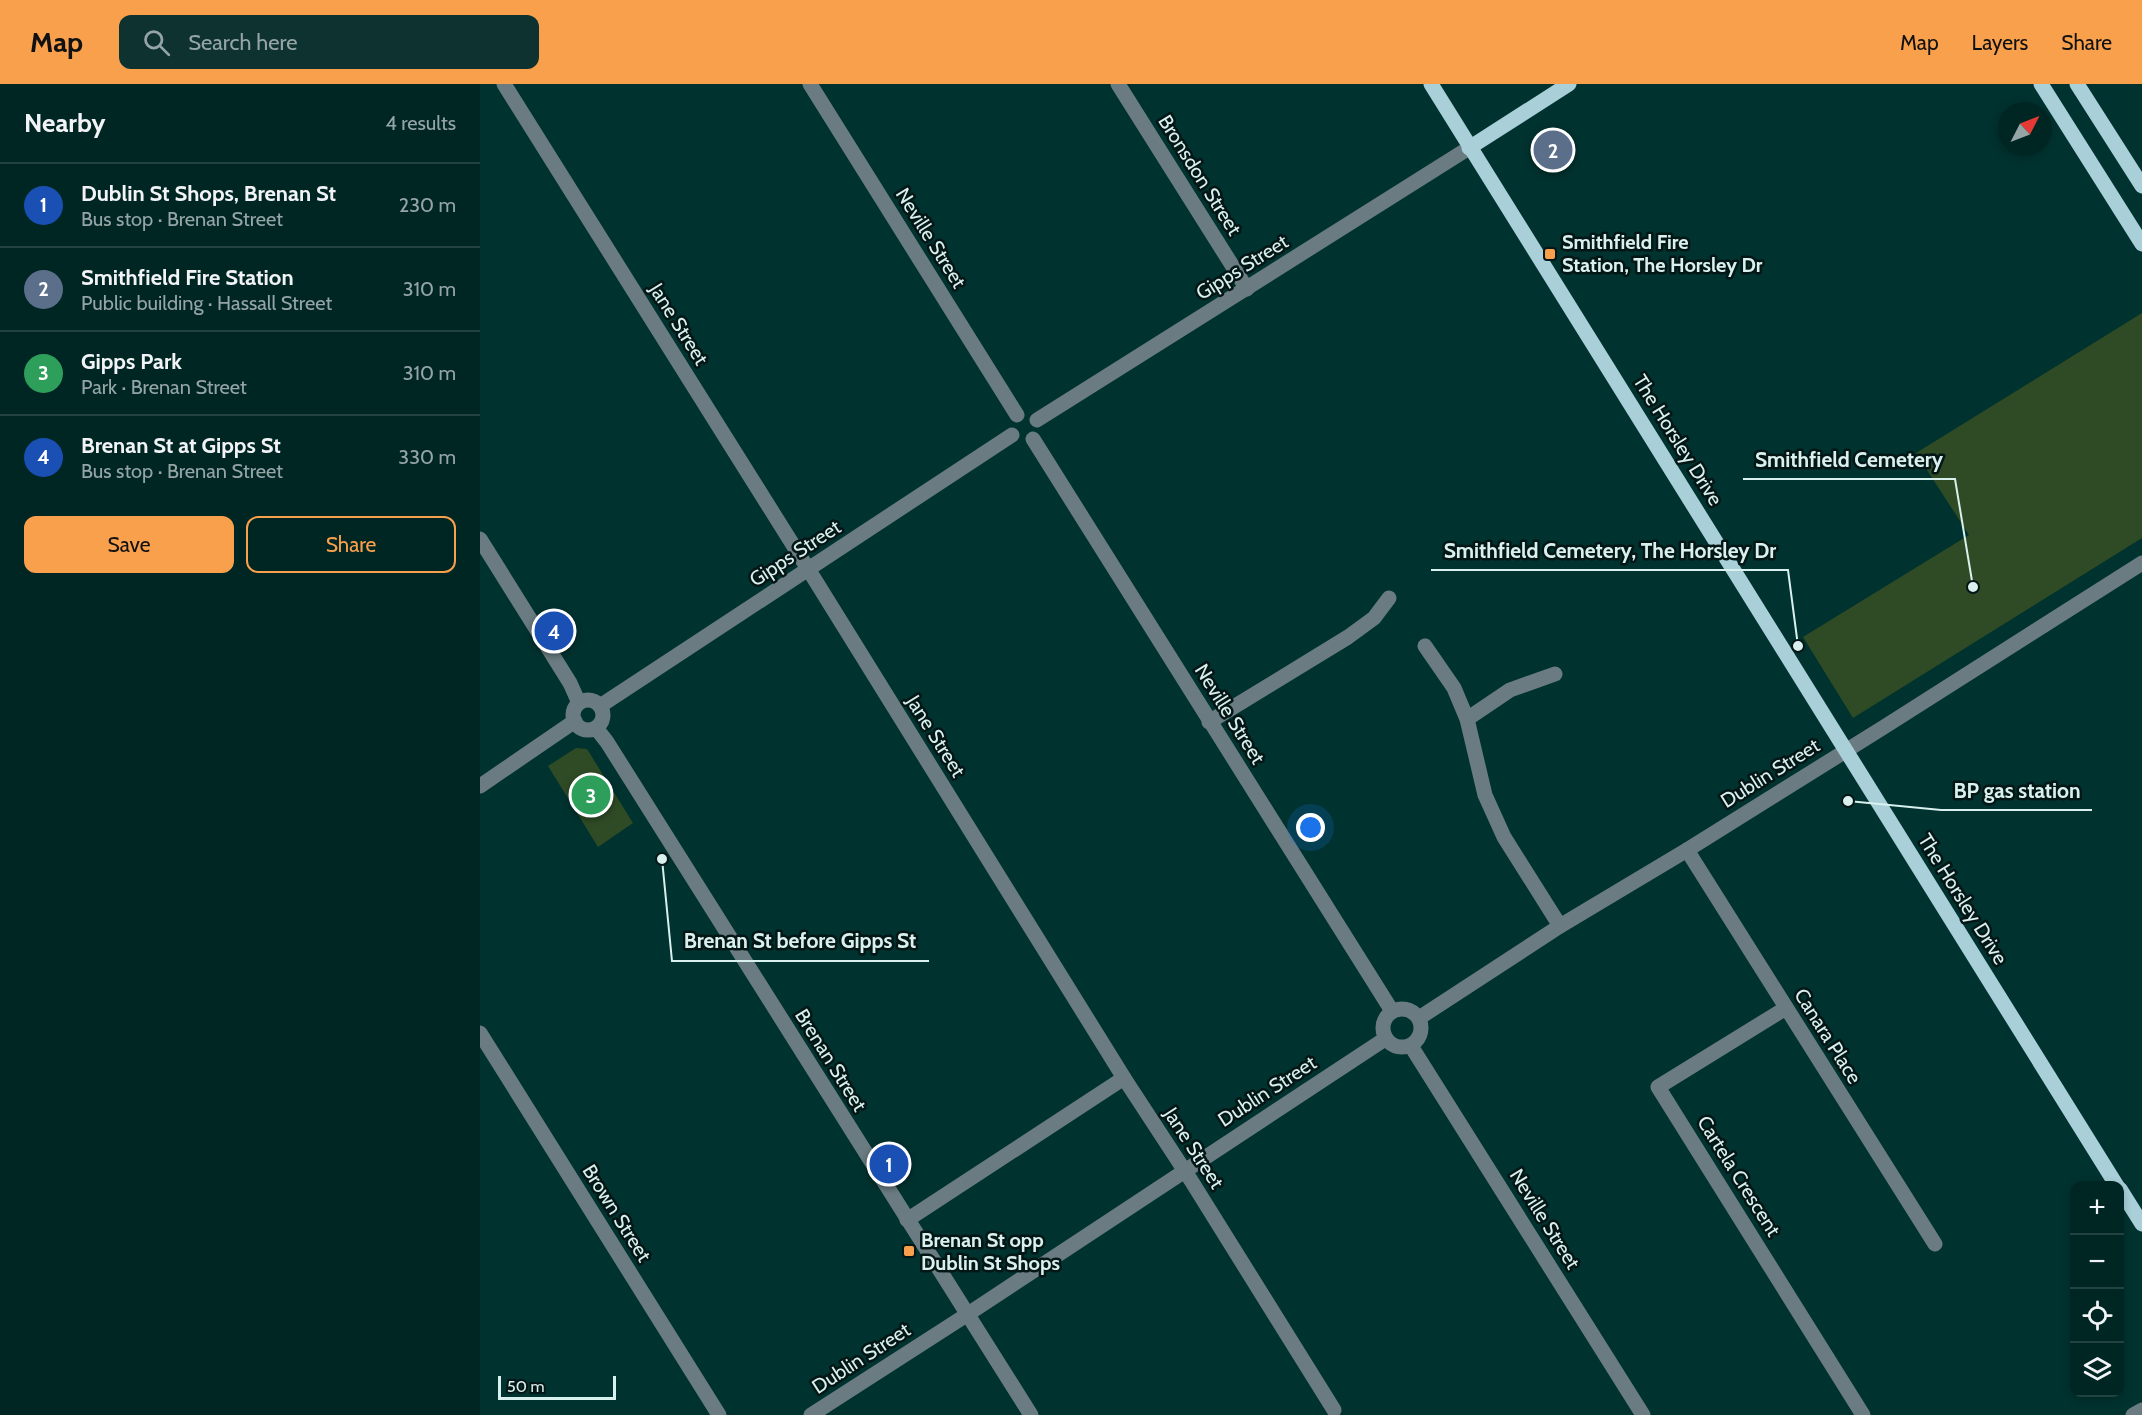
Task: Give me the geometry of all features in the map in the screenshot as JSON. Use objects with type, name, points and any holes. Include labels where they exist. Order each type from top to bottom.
[{"type":"main road","name":"The Horsley Drive","points":[[1431,84],[2114,1181]]},
{"type":"main road","points":[[1469,148],[1569,84]]},
{"type":"main road","points":[[2041,84],[2142,244]]},
{"type":"main road","points":[[2077,84],[2142,186]]},
{"type":"main road","name":"The Horsley Drive","points":[[2124,1196],[2142,1224]]},
{"type":"street","name":"Jane Street","points":[[504,84],[1124,1078],[1334,1410]]},
{"type":"street","name":"Neville Street","points":[[810,84],[1017,414]]},
{"type":"street","name":"Bronsdon Street","points":[[1118,84],[1247,289]]},
{"type":"street","name":"Gipps Street","points":[[1037,420],[1469,148]]},
{"type":"street","points":[[1028,413],[1037,420],[1039,429],[1033,439],[1022,441],[1012,435],[1011,423],[1017,414],[1028,413]]},
{"type":"street","name":"Gipps Street","points":[[600,706],[1012,435]]},
{"type":"street","name":"Neville Street","points":[[1033,439],[1392,1011]]},
{"type":"street","points":[[480,539],[570,682],[579,703]]},
{"type":"street","name":"Dublin Street","points":[[1419,1018],[1560,926],[1687,850],[2142,563]]},
{"type":"street","points":[[1209,722],[1348,637],[1374,618],[1389,598]]},
{"type":"street","points":[[1425,646],[1454,688],[1467,719],[1485,795],[1504,837],[1560,926]]},
{"type":"street","points":[[1467,719],[1510,690],[1555,674]]},
{"type":"street","points":[[590,700],[600,706],[603,712],[603,719],[596,728],[584,729],[575,722],[575,709],[579,703],[590,700]]},
{"type":"street","points":[[480,786],[575,722]]},
{"type":"street","name":"Brenan Street","points":[[596,728],[607,742],[1031,1415]]},
{"type":"street","name":"Canara Place","points":[[1687,850],[1935,1244]]},
{"type":"street","points":[[1405,1008],[1419,1018],[1422,1027],[1420,1035],[1411,1046],[1399,1048],[1385,1039],[1382,1031],[1385,1018],[1392,1011],[1405,1008]]},
{"type":"street","name":"Cartela Crescent","points":[[1786,1008],[1658,1087],[1863,1415]]},
{"type":"street","name":"Brown Street","points":[[480,1032],[719,1415]]},
{"type":"street","name":"Dublin Street","points":[[811,1415],[1385,1039]]},
{"type":"street","name":"Neville Street","points":[[1411,1046],[1643,1415]]},
{"type":"street","points":[[907,1220],[1124,1078]]},
{"type":"street","points":[[2133,1415],[2142,1410]]},
{"type":"green space","points":[[2142,313],[2142,538],[1853,718],[1803,637],[1969,535],[1916,453]]},
{"type":"green space","points":[[576,748],[587,749],[633,823],[598,847],[548,766]]},
{"type":"place","name":"Smithfield Fire Station","points":[[1553,150]]},
{"type":"place","name":"Smithfield Fire Station, The Horsley Dr","points":[[1550,254]]},
{"type":"place","name":"Smithfield Cemetery","points":[[1973,587]]},
{"type":"place","name":"Brenan St at Gipps St","points":[[554,631]]},
{"type":"place","name":"Smithfield Cemetery, The Horsley Dr","points":[[1798,646]]},
{"type":"place","name":"Gipps Park","points":[[591,795]]},
{"type":"place","name":"BP gas station","points":[[1848,801]]},
{"type":"place","name":"Brenan St before Gipps St","points":[[662,859]]},
{"type":"place","name":"Dublin St Shops, Brenan St","points":[[889,1164]]},
{"type":"place","name":"Brenan St opp Dublin St Shops","points":[[909,1251]]}]
